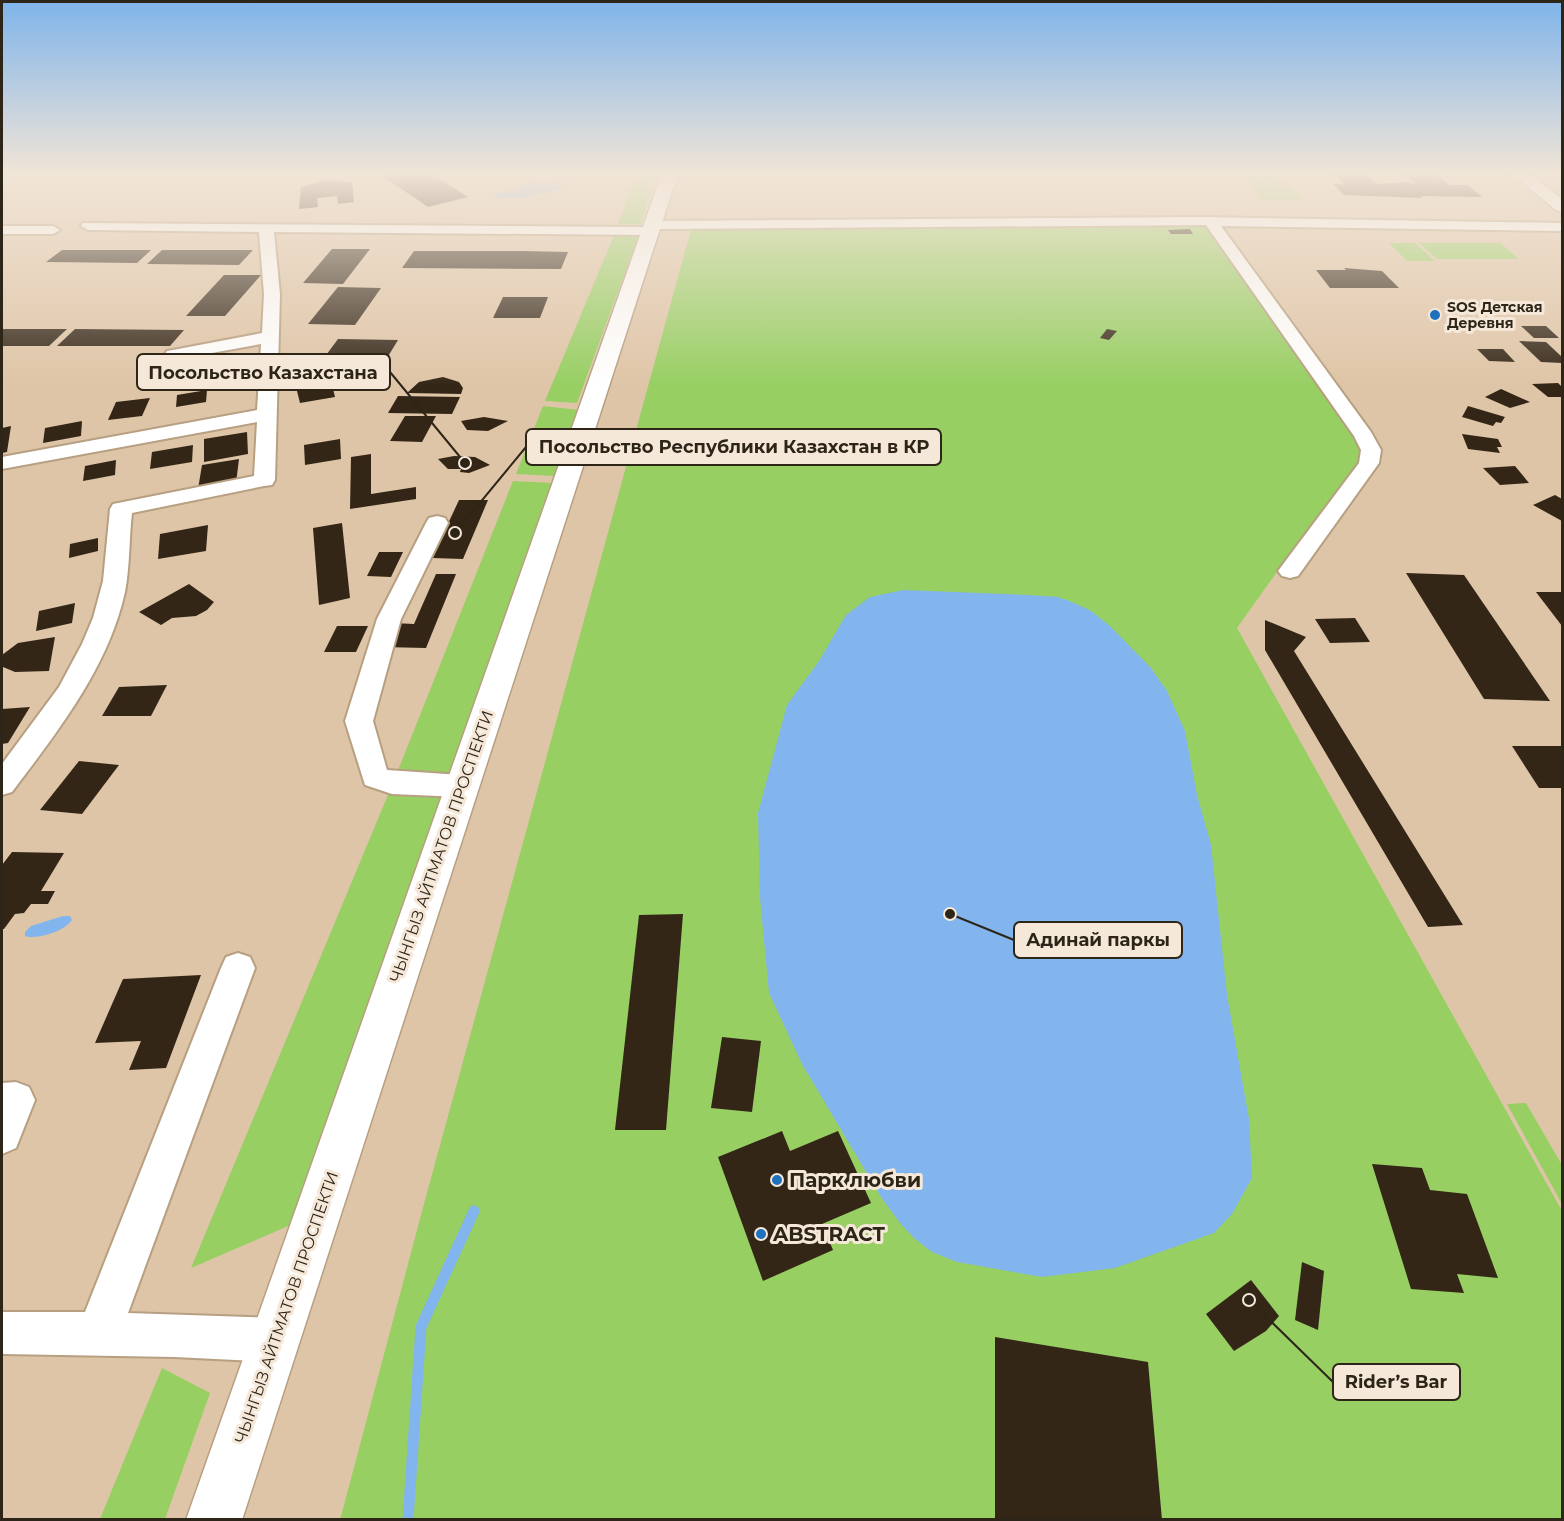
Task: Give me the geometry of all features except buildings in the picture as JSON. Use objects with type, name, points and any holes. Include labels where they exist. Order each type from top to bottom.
[{"type":"main road","name":"ЧЫНГЫЗ АЙТМАТОВ ПРОСПЕКТИ","points":[[214,1520],[647,244]]},
{"type":"street","points":[[2,784],[68,693],[97,639],[113,589],[121,509],[264,480],[272,294],[268,244]]},
{"type":"street","points":[[1227,244],[1364,436],[1371,450],[1369,463],[1290,571]]},
{"type":"street","points":[[172,356],[270,337]]},
{"type":"street","points":[[2,463],[266,414]]},
{"type":"street","points":[[437,523],[389,619],[359,721],[375,777],[392,783],[461,786]]},
{"type":"street","points":[[98,1334],[238,968]]},
{"type":"street","points":[[2,1101],[16,1101],[2,1136]]},
{"type":"street","points":[[2,1333],[275,1340]]},
{"type":"green space","points":[[610,244],[635,244],[577,403],[545,401]]},
{"type":"green space","points":[[687,244],[1220,244],[1360,439],[1364,458],[1237,628],[1562,1211],[1562,1519],[340,1520],[425,1200]]},
{"type":"green space","points":[[1390,244],[1416,244],[1435,261],[1407,261]]},
{"type":"green space","points":[[1420,244],[1501,244],[1519,259],[1437,259]]},
{"type":"green space","points":[[543,406],[579,410],[555,476],[516,474]]},
{"type":"green space","points":[[513,481],[553,483],[449,775],[397,773]]},
{"type":"green space","points":[[390,790],[448,795],[293,1224],[191,1268]]},
{"type":"green space","points":[[1526,1103],[1562,1165],[1562,1204],[1507,1104]]},
{"type":"green space","points":[[162,1368],[210,1393],[165,1519],[100,1519]]},
{"type":"water","points":[[903,590],[1058,597],[1072,602],[1091,611],[1110,626],[1151,668],[1167,691],[1185,731],[1197,795],[1211,845],[1227,995],[1249,1119],[1252,1178],[1232,1214],[1214,1233],[1115,1268],[1042,1277],[957,1262],[932,1252],[900,1223],[881,1197],[802,1064],[769,993],[760,898],[758,813],[787,705],[819,661],[846,615],[870,597]]},
{"type":"water","points":[[70,916],[72,920],[63,928],[43,936],[25,936],[25,932],[31,926]]},
{"type":"waterway","points":[[408,1520],[421,1327],[474,1211]]},
{"type":"place","name":"SOS Детская Деревня","points":[[1435,315]]},
{"type":"place","name":"Посольство Казахстана","points":[[465,463]]},
{"type":"place","name":"Посольство Республики Казахстан в КР","points":[[455,533]]},
{"type":"place","name":"Адинай паркы","points":[[950,914]]},
{"type":"place","name":"Парк любви","points":[[777,1180]]},
{"type":"place","name":"ABSTRACT","points":[[761,1234]]},
{"type":"place","name":"Rider’s Bar","points":[[1249,1300]]}]
